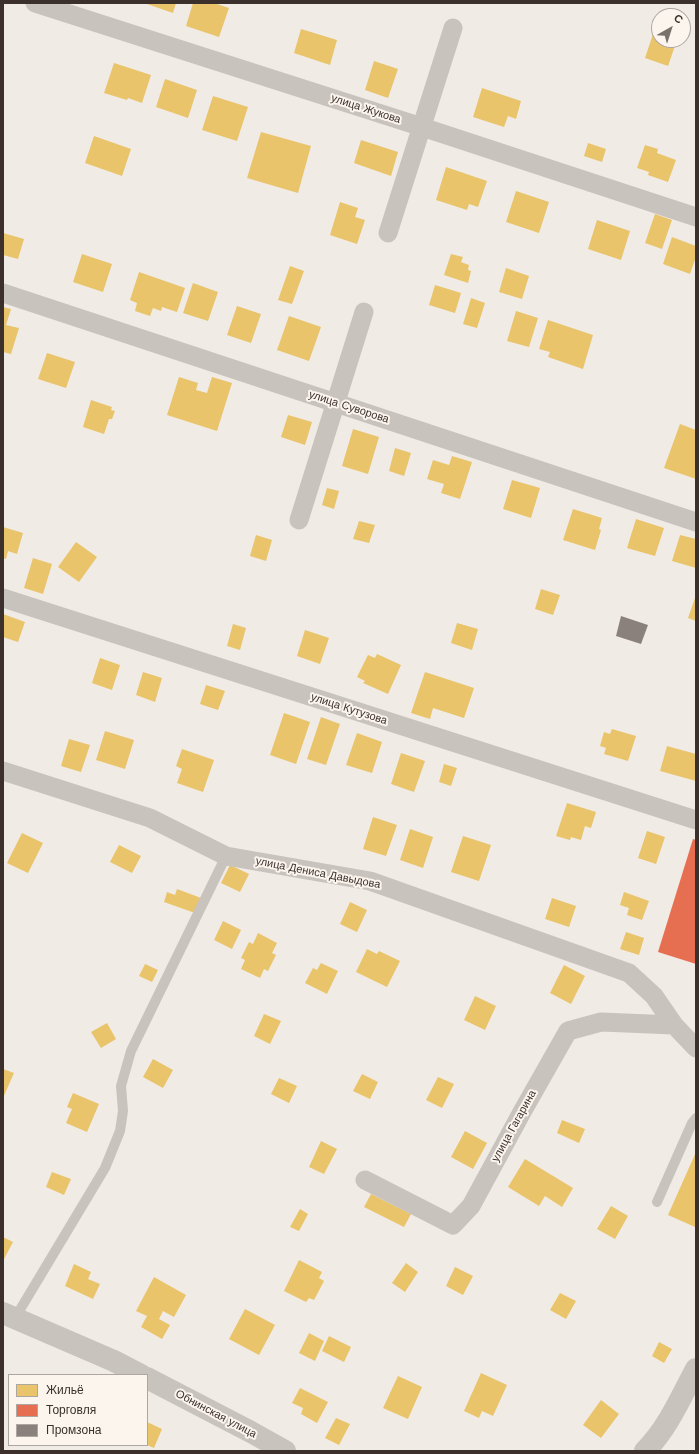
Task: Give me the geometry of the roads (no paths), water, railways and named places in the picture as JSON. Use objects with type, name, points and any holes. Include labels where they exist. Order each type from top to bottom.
[{"type":"street","name":"улица Жукова","points":[[35,3],[422,127],[696,217]]},
{"type":"street","points":[[388,233],[453,28]]},
{"type":"street","name":"улица Суворова","points":[[3,292],[696,522]]},
{"type":"street","points":[[299,520],[364,312]]},
{"type":"street","name":"улица Кутузова","points":[[3,598],[696,820]]},
{"type":"street","name":"улица Дениса Давыдова","points":[[3,771],[150,818],[226,856],[370,881],[629,973],[654,996],[674,1025],[696,1048]]},
{"type":"street","name":"улица Гагарина","points":[[365,1180],[453,1225],[471,1206],[568,1031],[602,1022],[674,1025]]},
{"type":"street","points":[[9,1316],[114,1361],[139,1374]]},
{"type":"street","points":[[645,1451],[674,1411],[696,1369]]},
{"type":"street","name":"Обнинская улица","points":[[148,1379],[252,1432],[285,1451]]},
{"type":"lane","points":[[9,1316],[106,1168],[120,1131],[123,1111],[121,1086],[131,1051],[226,856]]},
{"type":"lane","points":[[657,1202],[692,1123],[696,1118]]}]
